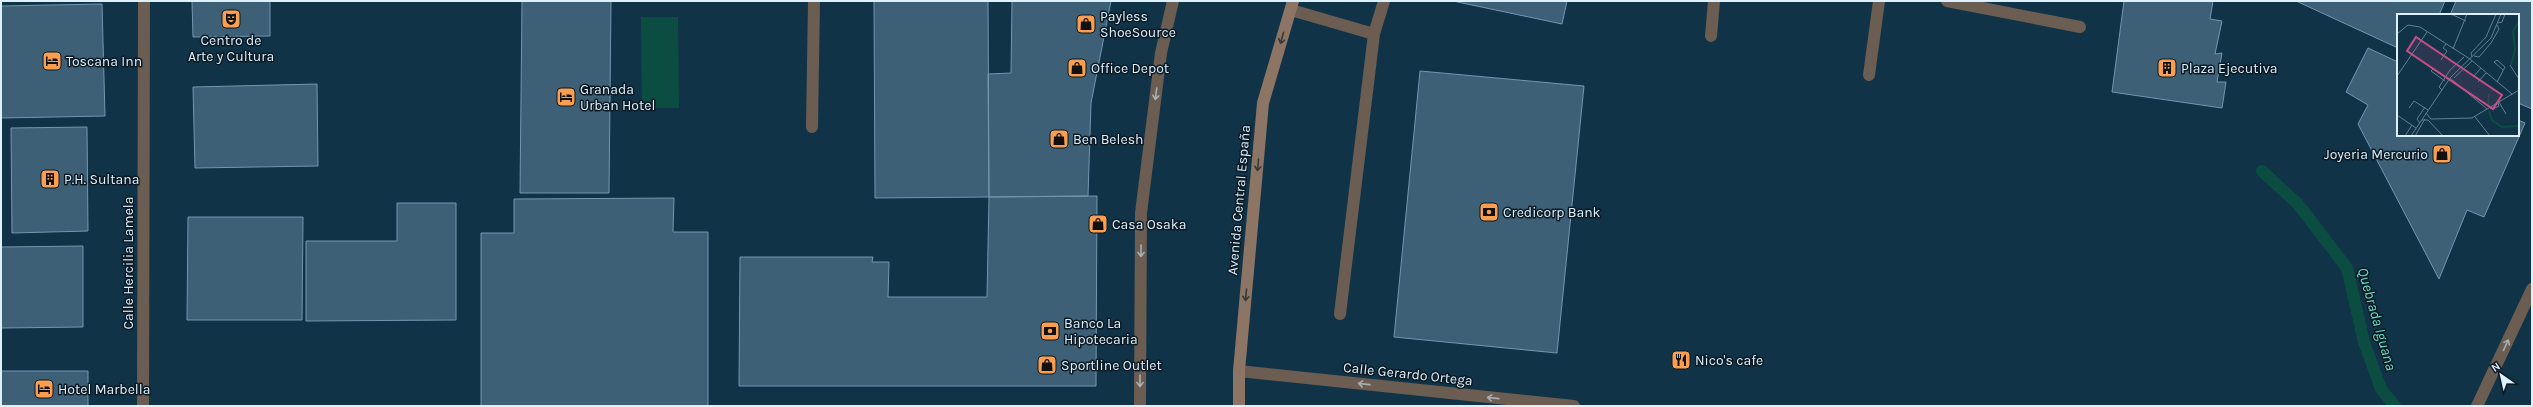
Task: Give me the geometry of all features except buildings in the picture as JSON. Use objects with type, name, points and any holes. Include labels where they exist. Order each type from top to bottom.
[{"type":"main road","name":"Avenida Central España","points":[[1239,406],[1239,371],[1263,104],[1292,5]]},
{"type":"street","name":"Calle Hercilia Lamela","points":[[143,406],[144,1]]},
{"type":"street","points":[[812,127],[814,1]]},
{"type":"street","points":[[1140,406],[1141,213],[1161,53],[1173,1]]},
{"type":"street","points":[[1340,314],[1374,34],[1384,1]]},
{"type":"street","points":[[1711,36],[1714,1]]},
{"type":"street","points":[[1869,75],[1878,1]]},
{"type":"street","points":[[1948,1],[2080,27]]},
{"type":"street","points":[[1292,5],[1374,34]]},
{"type":"street","points":[[2477,406],[2532,289]]},
{"type":"street","name":"Calle Gerardo Ortega","points":[[1239,371],[1574,406]]},
{"type":"shaded area","points":[[641,17],[678,17],[679,108],[642,108]]},
{"type":"waterway","name":"Quebrada Iguana","points":[[2262,171],[2298,204],[2347,268],[2364,342],[2381,389],[2395,406]]},
{"type":"place","name":"Centro de Arte y Cultura","points":[[231,19]]},
{"type":"place","name":"Payless ShoeSource","points":[[1086,24]]},
{"type":"place","name":"Toscana Inn","points":[[52,61]]},
{"type":"place","name":"Office Depot","points":[[1077,68]]},
{"type":"place","name":"Plaza Ejecutiva","points":[[2167,68]]},
{"type":"place","name":"Granada Urban Hotel","points":[[566,97]]},
{"type":"place","name":"Ben Belesh","points":[[1059,139]]},
{"type":"place","name":"Joyeria Mercurio","points":[[2442,154]]},
{"type":"place","name":"P.H. Sultana","points":[[50,179]]},
{"type":"place","name":"Credicorp Bank","points":[[1489,212]]},
{"type":"place","name":"Casa Osaka","points":[[1098,224]]},
{"type":"place","name":"Banco La Hipotecaria","points":[[1050,331]]},
{"type":"place","name":"Nico's cafe","points":[[1681,360]]},
{"type":"place","name":"Sportline Outlet","points":[[1047,365]]},
{"type":"place","name":"Hotel Marbella","points":[[44,389]]}]
